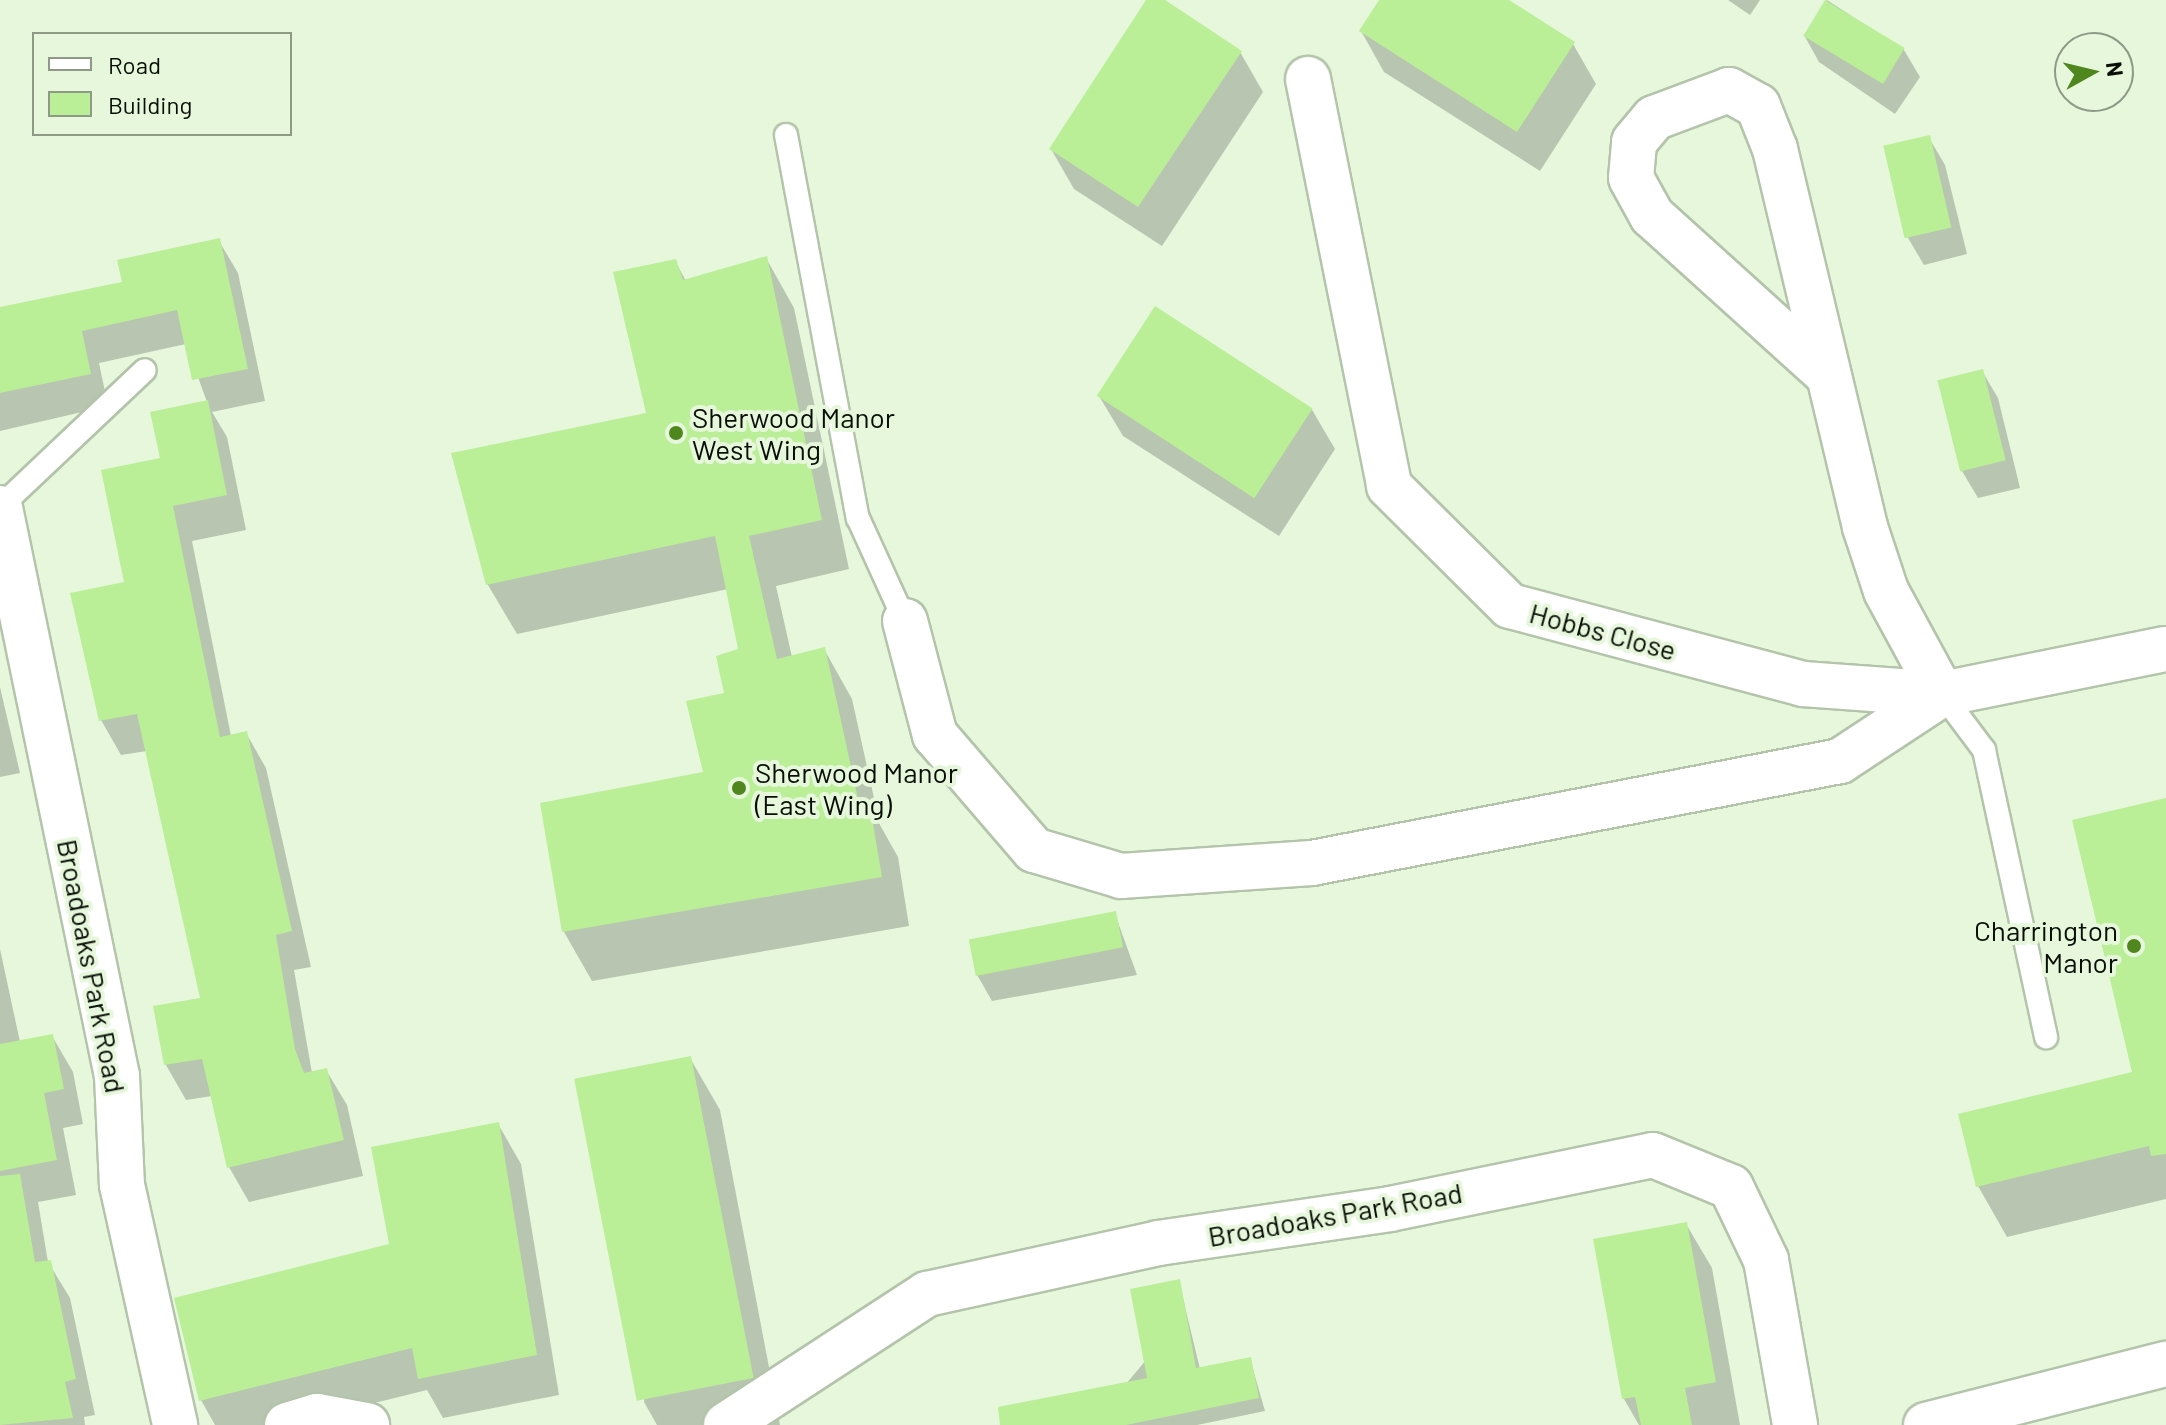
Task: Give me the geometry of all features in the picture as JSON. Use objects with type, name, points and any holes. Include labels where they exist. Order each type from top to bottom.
[{"type":"street","name":"Hobbs Close","points":[[1308,79],[1389,486],[1510,606],[1803,684],[1942,694],[2166,649]]},
{"type":"street","points":[[905,621],[935,735],[1034,850],[1121,876],[1312,863],[1840,761],[1942,694],[1886,591],[1827,374],[1775,149],[1758,106],[1729,90],[1654,118],[1634,142],[1631,178],[1652,216],[1827,374]]},
{"type":"street","name":"Broadoaks Park Road","points":[[0,507],[117,1076],[122,1185],[175,1425]]},
{"type":"street","name":"Broadoaks Park Road","points":[[726,1425],[927,1294],[1158,1243],[1390,1209],[1653,1155],[1731,1187],[1766,1260],[1795,1425]]},
{"type":"street","points":[[1926,1425],[2166,1364]]},
{"type":"street","points":[[287,1425],[317,1416],[367,1425]]},
{"type":"lane","points":[[786,135],[858,518],[905,621]]},
{"type":"lane","points":[[0,507],[145,370]]},
{"type":"lane","points":[[1942,694],[1984,750],[2046,1037]]},
{"type":"building","points":[[1146,0],[1165,0],[1242,51],[1138,207],[1049,149]]},
{"type":"building","points":[[1379,0],[1509,0],[1575,42],[1517,132],[1359,31]]},
{"type":"building","points":[[1825,0],[1905,48],[1883,84],[1803,36]]},
{"type":"building","points":[[1930,135],[1951,228],[1905,238],[1883,146]]},
{"type":"building","points":[[220,238],[248,369],[192,380],[177,310],[82,331],[91,374],[0,393],[0,307],[122,282],[117,260]]},
{"type":"building","points":[[767,256],[822,520],[749,536],[777,659],[825,647],[860,808],[870,805],[882,877],[562,932],[540,803],[703,772],[686,701],[724,693],[716,656],[738,649],[715,536],[486,585],[451,453],[646,413],[613,272],[676,259],[683,280]]},
{"type":"building","points":[[1155,306],[1313,408],[1254,498],[1097,396]]},
{"type":"building","points":[[1983,369],[2006,460],[1960,472],[1937,380]]},
{"type":"building","points":[[208,400],[227,495],[173,506],[220,737],[247,731],[292,931],[276,935],[295,1049],[304,1073],[327,1068],[344,1140],[227,1168],[202,1059],[164,1065],[153,1006],[200,998],[137,714],[99,721],[70,593],[124,582],[101,470],[160,458],[150,412]]},
{"type":"building","name":"Charrington Manor","points":[[2166,798],[2166,1154],[2151,1156],[2149,1146],[1976,1187],[1958,1114],[2132,1072],[2072,820]]},
{"type":"building","points":[[1116,911],[1123,947],[976,976],[969,940]]},
{"type":"building","points":[[53,1034],[64,1089],[44,1093],[57,1160],[0,1171],[0,1044]]},
{"type":"building","points":[[691,1056],[754,1378],[637,1401],[574,1079]]},
{"type":"building","points":[[499,1122],[537,1355],[418,1379],[412,1348],[199,1401],[174,1298],[389,1244],[371,1147]]},
{"type":"building","points":[[20,1174],[35,1262],[51,1260],[76,1379],[65,1382],[73,1418],[0,1425],[0,1176]]},
{"type":"building","points":[[1687,1222],[1716,1382],[1685,1388],[1692,1425],[1641,1425],[1635,1397],[1622,1399],[1593,1239]]},
{"type":"building","points":[[1180,1279],[1196,1368],[1251,1357],[1259,1398],[1126,1425],[1000,1425],[998,1407],[1147,1378],[1130,1289]]},
{"type":"place","name":"Sherwood Manor West Wing","points":[[676,433]]},
{"type":"place","name":"Sherwood Manor (East Wing)","points":[[739,788]]},
{"type":"place","name":"Charrington Manor","points":[[2134,946]]}]
